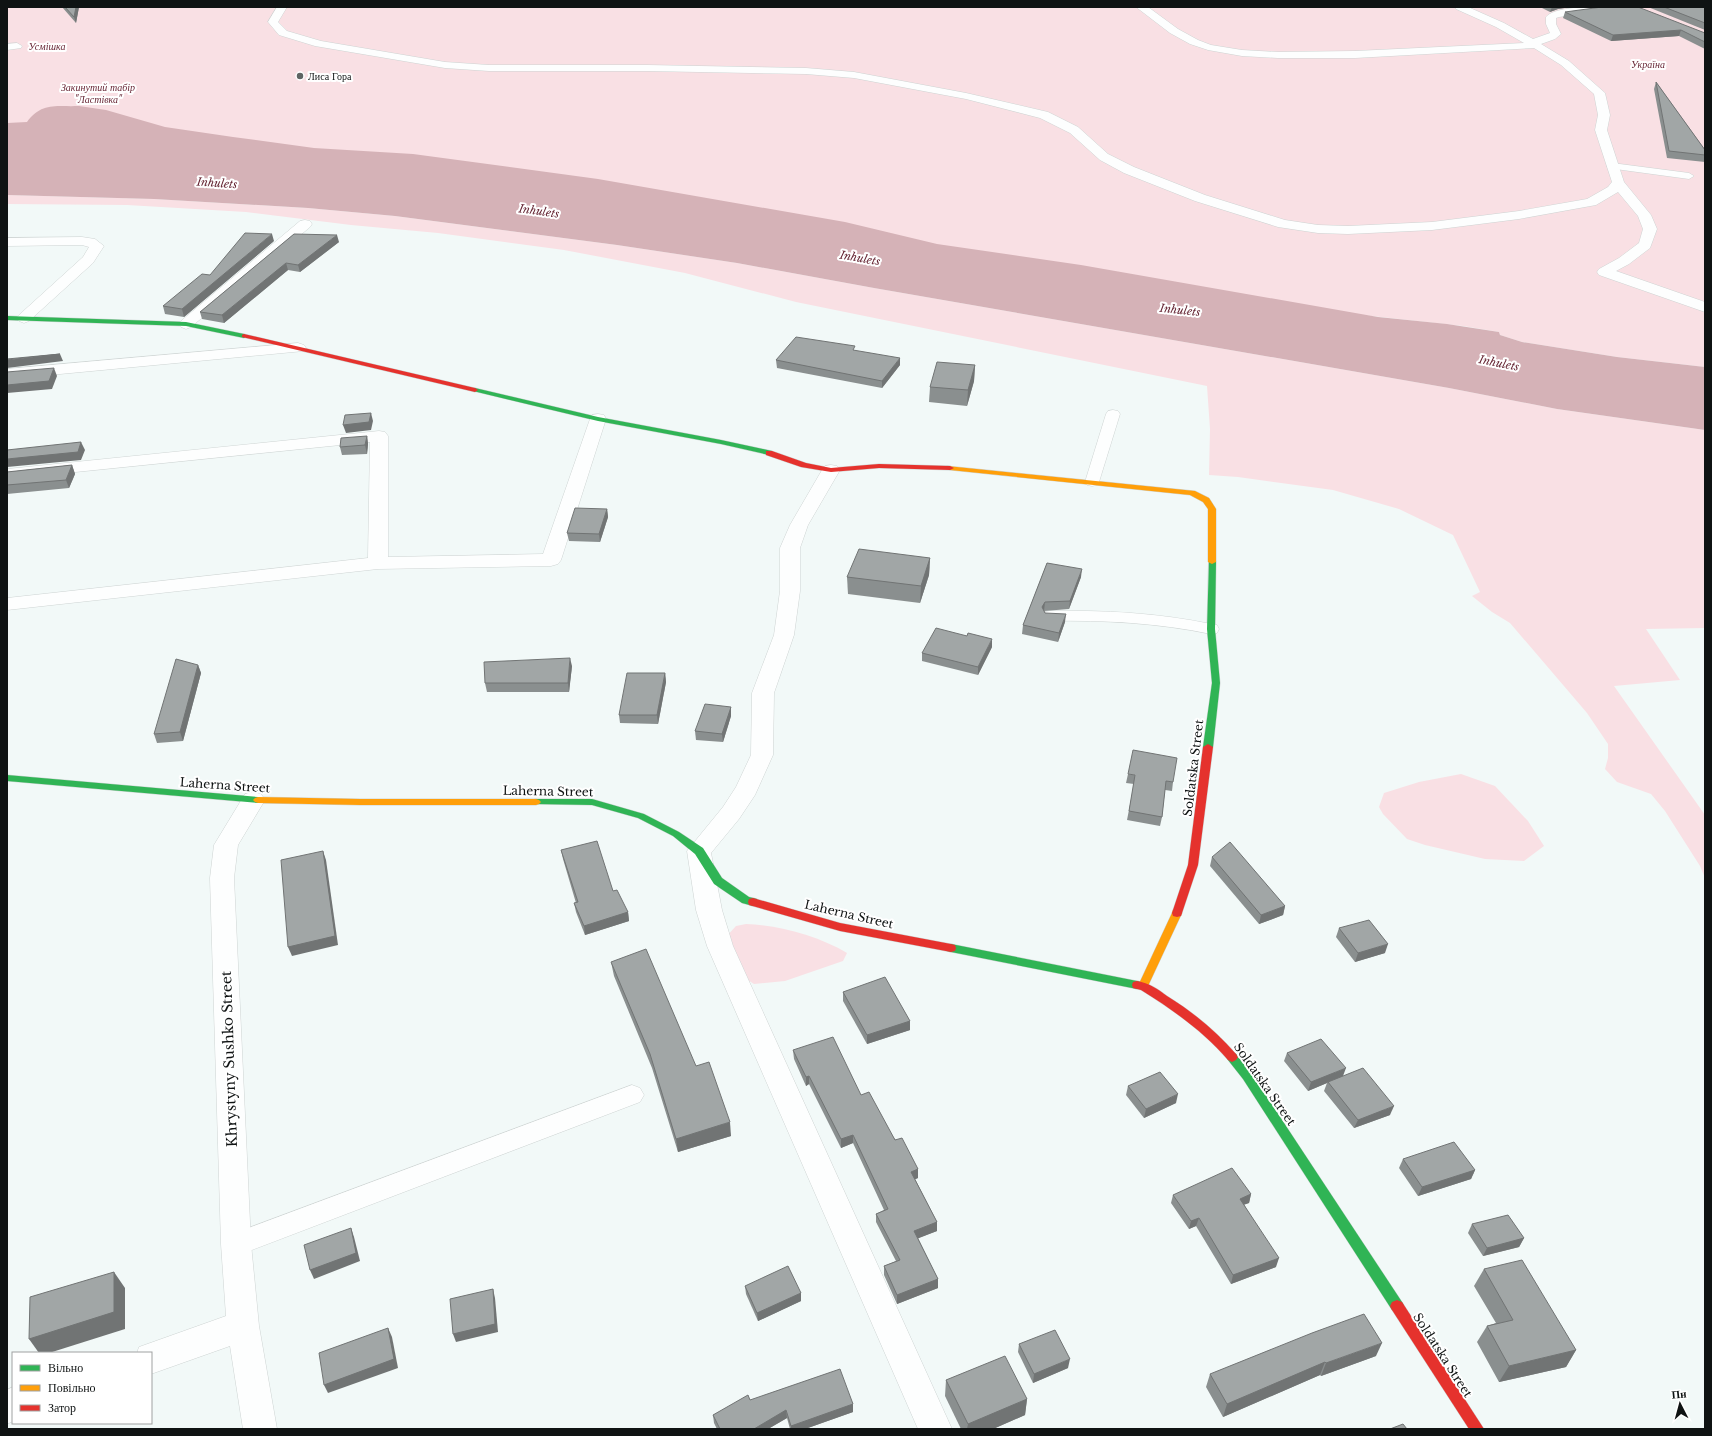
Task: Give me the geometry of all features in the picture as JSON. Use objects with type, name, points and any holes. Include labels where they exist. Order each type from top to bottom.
[{"type":"street","points":[[282,7],[273,22],[283,33],[294,38],[319,44],[445,65],[488,68],[647,68],[806,71],[854,75],[966,96],[1044,115],[1074,130],[1104,157],[1129,170],[1200,198],[1283,224],[1318,229],[1362,230],[1432,226],[1532,213],[1591,202],[1613,190],[1618,182]]},
{"type":"street","points":[[1141,7],[1194,42],[1220,50],[1238,53],[1295,55],[1418,53],[1536,46]]},
{"type":"street","points":[[1460,7],[1500,24],[1565,63],[1599,93],[1604,115],[1602,130],[1618,182],[1632,202],[1644,215],[1650,229],[1645,245],[1624,261],[1604,272],[1705,307]]},
{"type":"street","points":[[1536,46],[1535,42],[1551,38],[1556,34],[1551,24],[1551,17],[1570,12],[1609,7]]},
{"type":"street","points":[[186,324],[305,224]]},
{"type":"street","points":[[7,242],[82,241],[90,242],[97,246],[88,260],[24,318]]},
{"type":"street","name":"Soldatska Street","points":[[7,318],[186,324],[298,348],[598,419],[721,442],[780,456],[804,465],[831,470],[879,466],[936,467],[1192,493],[1207,499],[1212,506],[1213,514],[1211,629],[1216,682],[1193,865],[1174,921],[1143,986],[1177,1007],[1219,1041],[1247,1076],[1477,1429]]},
{"type":"street","points":[[7,374],[298,348]]},
{"type":"street","points":[[7,604],[378,563],[551,560],[598,419]]},
{"type":"street","points":[[7,474],[379,436],[378,563]]},
{"type":"street","points":[[831,470],[799,525],[790,548],[790,591],[784,635],[763,693],[762,755],[747,788],[731,813],[699,851],[709,910],[720,946],[935,1429]]},
{"type":"street","name":"Laherna Street","points":[[7,778],[252,800],[360,802],[592,802],[641,816],[676,834],[699,851],[718,881],[746,900],[840,927],[1048,966],[1143,986]]},
{"type":"street","name":"Khrystyny Sushko Street","points":[[252,800],[226,845],[222,878],[236,1244],[243,1326],[260,1429]]},
{"type":"street","points":[[152,1358],[243,1326]]},
{"type":"lane","points":[[1612,166],[1689,176]]},
{"type":"lane","points":[[1092,482],[1113,414]]},
{"type":"lane","points":[[1050,616],[1086,615],[1165,620],[1211,629]]},
{"type":"lane","points":[[236,1244],[632,1094]]},
{"type":"green space","points":[[7,7],[1705,7],[1705,367],[1617,357],[1522,342],[1500,335],[1499,332],[1463,326],[7,168]]},
{"type":"green space","points":[[7,195],[154,199],[308,208],[395,216],[617,245],[737,263],[1449,388],[1557,409],[1705,430],[1705,628],[1646,629],[1680,680],[1614,686],[1705,815],[1705,878],[1700,866],[1665,811],[1651,794],[1617,782],[1605,769],[1608,758],[1608,744],[1587,713],[1510,623],[1492,612],[1472,596],[1480,592],[1453,535],[1399,509],[1333,490],[1238,477],[1209,475],[1210,429],[1207,386],[796,302],[685,273],[564,250],[438,233],[351,225],[246,212],[127,205],[7,204]]},
{"type":"green space","points":[[1461,774],[1495,786],[1528,821],[1544,846],[1524,861],[1485,859],[1425,845],[1407,839],[1383,814],[1379,807],[1384,793],[1419,782]]},
{"type":"green space","points":[[746,924],[798,932],[824,941],[847,953],[843,961],[785,981],[754,984],[737,973],[725,938],[736,926]]},
{"type":"water","name":"Inhulets","points":[[56,106],[79,106],[106,110],[165,127],[233,137],[314,148],[413,154],[598,179],[845,222],[937,244],[1081,265],[1378,317],[1447,324],[1499,332],[1500,335],[1522,342],[1617,357],[1705,367],[1705,430],[1557,409],[1449,388],[737,263],[617,245],[395,216],[308,208],[154,199],[7,195],[7,123],[27,122],[38,111],[44,108]]},
{"type":"building","points":[[65,7],[76,7],[74,17]]},
{"type":"building","points":[[1602,7],[1638,7],[1705,33],[1705,42],[1681,30],[1613,35],[1565,12]]},
{"type":"building","points":[[1664,7],[1705,7],[1705,23]]},
{"type":"building","points":[[1656,82],[1705,150],[1705,155],[1669,151]]},
{"type":"building","points":[[245,233],[272,234],[182,309],[163,306],[202,274],[210,275]]},
{"type":"building","points":[[294,234],[337,235],[298,265],[286,263],[222,315],[200,312]]},
{"type":"building","points":[[796,337],[855,346],[853,350],[900,358],[882,381],[776,360]]},
{"type":"building","points":[[60,354],[7,360],[7,359]]},
{"type":"building","points":[[937,362],[975,365],[968,390],[930,387]]},
{"type":"building","points":[[54,368],[49,381],[7,385],[7,372]]},
{"type":"building","points":[[371,413],[369,422],[343,425],[345,415]]},
{"type":"building","points":[[367,436],[365,445],[340,447],[341,438]]},
{"type":"building","points":[[81,442],[78,452],[7,459],[7,450]]},
{"type":"building","points":[[72,465],[66,480],[7,485],[7,472]]},
{"type":"building","points":[[575,508],[607,509],[599,534],[567,533]]},
{"type":"building","points":[[859,549],[930,558],[921,586],[847,577]]},
{"type":"building","points":[[1047,563],[1082,569],[1070,601],[1045,602],[1042,607],[1045,613],[1066,614],[1059,633],[1023,625]]},
{"type":"building","points":[[936,628],[967,636],[968,633],[992,639],[978,667],[922,653]]},
{"type":"building","points":[[570,658],[568,683],[485,683],[484,662]]},
{"type":"building","points":[[176,659],[198,665],[180,732],[154,734]]},
{"type":"building","points":[[627,673],[665,673],[657,715],[619,715]]},
{"type":"building","points":[[705,704],[731,707],[722,734],[695,731]]},
{"type":"building","points":[[1133,750],[1177,758],[1173,782],[1166,781],[1162,817],[1129,811],[1135,775],[1128,774]]},
{"type":"building","points":[[597,841],[613,891],[617,890],[628,912],[584,926],[574,903],[578,902],[561,850]]},
{"type":"building","points":[[1230,842],[1285,906],[1261,915],[1212,857]]},
{"type":"building","points":[[323,851],[335,936],[288,947],[281,860]]},
{"type":"building","points":[[1369,920],[1388,944],[1358,953],[1339,928]]},
{"type":"building","points":[[646,949],[696,1066],[709,1062],[730,1122],[676,1139],[650,1054],[611,962]]},
{"type":"building","points":[[885,977],[910,1021],[867,1035],[843,992]]},
{"type":"building","points":[[833,1037],[861,1095],[869,1092],[895,1140],[902,1138],[918,1169],[911,1172],[937,1222],[914,1231],[938,1279],[897,1295],[884,1266],[900,1260],[876,1214],[888,1209],[853,1135],[841,1139],[809,1076],[806,1077],[793,1050]]},
{"type":"building","points":[[1321,1039],[1346,1068],[1311,1082],[1287,1053]]},
{"type":"building","points":[[1363,1068],[1394,1106],[1358,1120],[1328,1082]]},
{"type":"building","points":[[1160,1072],[1178,1094],[1146,1109],[1128,1086]]},
{"type":"building","points":[[1454,1142],[1475,1170],[1422,1187],[1403,1159]]},
{"type":"building","points":[[1232,1168],[1251,1194],[1240,1199],[1279,1258],[1233,1275],[1199,1218],[1191,1221],[1173,1195]]},
{"type":"building","points":[[1508,1215],[1524,1238],[1487,1248],[1472,1224]]},
{"type":"building","points":[[351,1228],[356,1253],[310,1270],[304,1245]]},
{"type":"building","points":[[1522,1260],[1576,1350],[1509,1366],[1487,1326],[1513,1320],[1484,1269]]},
{"type":"building","points":[[788,1266],[801,1293],[757,1313],[745,1286]]},
{"type":"building","points":[[114,1272],[114,1312],[29,1339],[30,1297]]},
{"type":"building","points":[[493,1289],[495,1324],[453,1334],[450,1299]]},
{"type":"building","points":[[1364,1314],[1382,1343],[1326,1363],[1325,1362],[1227,1404],[1210,1374],[1312,1333]]},
{"type":"building","points":[[388,1328],[394,1359],[324,1385],[319,1353]]},
{"type":"building","points":[[1055,1330],[1070,1359],[1034,1374],[1019,1344]]},
{"type":"building","points":[[1005,1356],[1027,1399],[968,1424],[946,1380]]},
{"type":"building","points":[[840,1369],[853,1404],[791,1426],[786,1410],[754,1429],[720,1429],[713,1415],[748,1395],[750,1400]]},
{"type":"building","points":[[1403,1424],[1407,1429],[1390,1429]]},
{"type":"traffic: fast","points":[[7,318],[186,324],[244,336]]},
{"type":"traffic: fast","points":[[475,390],[598,419],[721,442],[769,453]]},
{"type":"traffic: fast","points":[[1208,747],[1216,683],[1211,629],[1212,562]]},
{"type":"traffic: fast","points":[[7,778],[258,800]]},
{"type":"traffic: fast","points":[[536,802],[592,802],[641,816],[676,834],[699,851],[718,881],[746,900],[753,902]]},
{"type":"traffic: fast","points":[[951,948],[1137,985]]},
{"type":"traffic: fast","points":[[1232,1057],[1247,1076],[1397,1306]]},
{"type":"traffic: slow","points":[[950,468],[1192,493],[1206,500],[1212,509],[1212,562]]},
{"type":"traffic: slow","points":[[258,800],[360,802],[536,802]]},
{"type":"traffic: slow","points":[[1143,986],[1177,913]]},
{"type":"traffic: jam","points":[[244,336],[475,390]]},
{"type":"traffic: jam","points":[[769,453],[804,465],[831,470],[879,466],[950,468]]},
{"type":"traffic: jam","points":[[1177,913],[1193,865],[1208,747]]},
{"type":"traffic: jam","points":[[753,902],[840,927],[951,948]]},
{"type":"traffic: jam","points":[[1137,985],[1143,986],[1191,1018],[1213,1036],[1232,1057]]},
{"type":"traffic: jam","points":[[1397,1306],[1477,1429]]},
{"type":"place","name":"Лиса Гора","points":[[300,76]]},
{"type":"park label","name":"Усмішка","points":[[47,46]]},
{"type":"park label","name":"Україна","points":[[1648,64]]},
{"type":"park label","name":"Закинутий табір \"Ластівка\"","points":[[98,92]]}]
